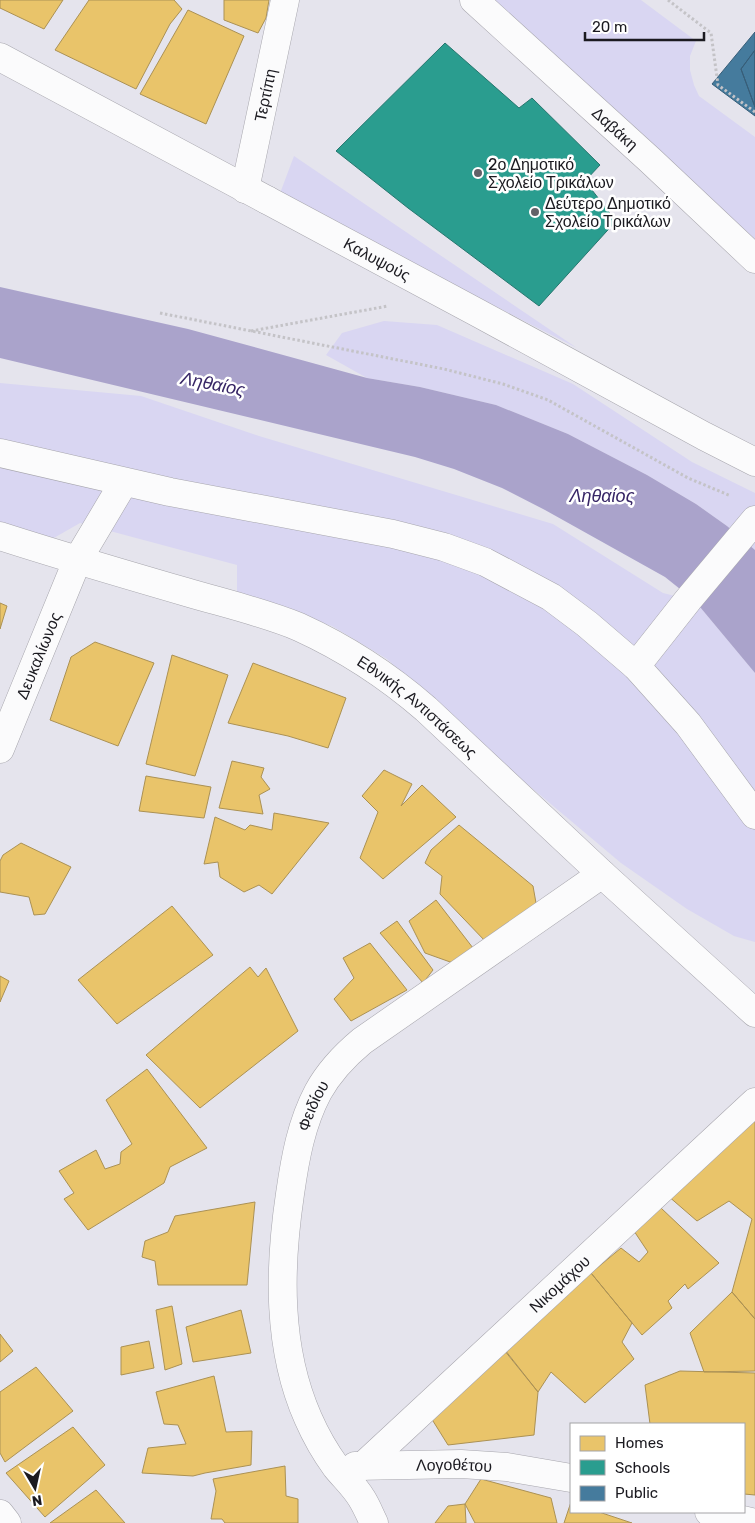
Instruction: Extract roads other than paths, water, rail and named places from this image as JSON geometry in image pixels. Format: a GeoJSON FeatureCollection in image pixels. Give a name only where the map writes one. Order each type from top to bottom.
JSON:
{"type":"FeatureCollection","features":[{"type":"Feature","properties":{"kind":"street","name":"Τερτίπη"},"geometry":{"type":"LineString","coordinates":[[256,194],[285,0]]}},
{"type":"Feature","properties":{"kind":"street","name":"Δαβάκη"},"geometry":{"type":"LineString","coordinates":[[474,0],[650,160],[755,259]]}},
{"type":"Feature","properties":{"kind":"street","name":"Καλυψούς"},"geometry":{"type":"LineString","coordinates":[[0,57],[755,462]]}},
{"type":"Feature","properties":{"kind":"street"},"geometry":{"type":"LineString","coordinates":[[0,453],[124,482],[392,534],[444,547],[485,562],[551,597],[588,624],[636,666],[688,724],[755,816]]}},
{"type":"Feature","properties":{"kind":"street","name":"Δευκαλίωνος"},"geometry":{"type":"LineString","coordinates":[[0,750],[77,561],[124,482]]}},
{"type":"Feature","properties":{"kind":"street"},"geometry":{"type":"LineString","coordinates":[[636,666],[753,522]]}},
{"type":"Feature","properties":{"kind":"street","name":"Εθνικής Αντιστάσεως"},"geometry":{"type":"LineString","coordinates":[[0,536],[77,561],[259,614],[298,627],[339,647],[397,684],[426,709],[602,874],[755,1013]]}},
{"type":"Feature","properties":{"kind":"street","name":"Φειδίου"},"geometry":{"type":"LineString","coordinates":[[374,1523],[362,1498],[336,1467],[308,1420],[301,1403],[290,1360],[283,1310],[284,1247],[298,1143],[307,1117],[318,1092],[345,1055],[362,1041],[602,874]]}},
{"type":"Feature","properties":{"kind":"street","name":"Νικομάχου"},"geometry":{"type":"LineString","coordinates":[[363,1466],[755,1102]]}},
{"type":"Feature","properties":{"kind":"street","name":"Λογοθέτου"},"geometry":{"type":"LineString","coordinates":[[336,1467],[461,1464],[507,1467],[570,1478]]}},
{"type":"Feature","properties":{"kind":"street"},"geometry":{"type":"LineString","coordinates":[[714,1513],[755,1523]]}},
{"type":"Feature","properties":{"kind":"street"},"geometry":{"type":"LineString","coordinates":[[0,1514],[7,1523]]}},
{"type":"Feature","properties":{"kind":"water","name":"Ληθαίος"},"geometry":{"type":"Polygon","coordinates":[[[0,287],[188,329],[367,378],[420,387],[496,405],[568,434],[647,475],[696,504],[727,526],[755,550],[755,673],[695,601],[665,577],[502,488],[454,469],[415,457],[0,358],[0,287]]]}},
{"type":"Feature","properties":{"kind":"place","name":"2ο Δημοτικό Σχολείο Τρικάλων"},"geometry":{"type":"Point","coordinates":[478,173]}},
{"type":"Feature","properties":{"kind":"place","name":"Δεύτερο Δημοτικό Σχολείο Τρικάλων"},"geometry":{"type":"Point","coordinates":[535,212]}}]}
